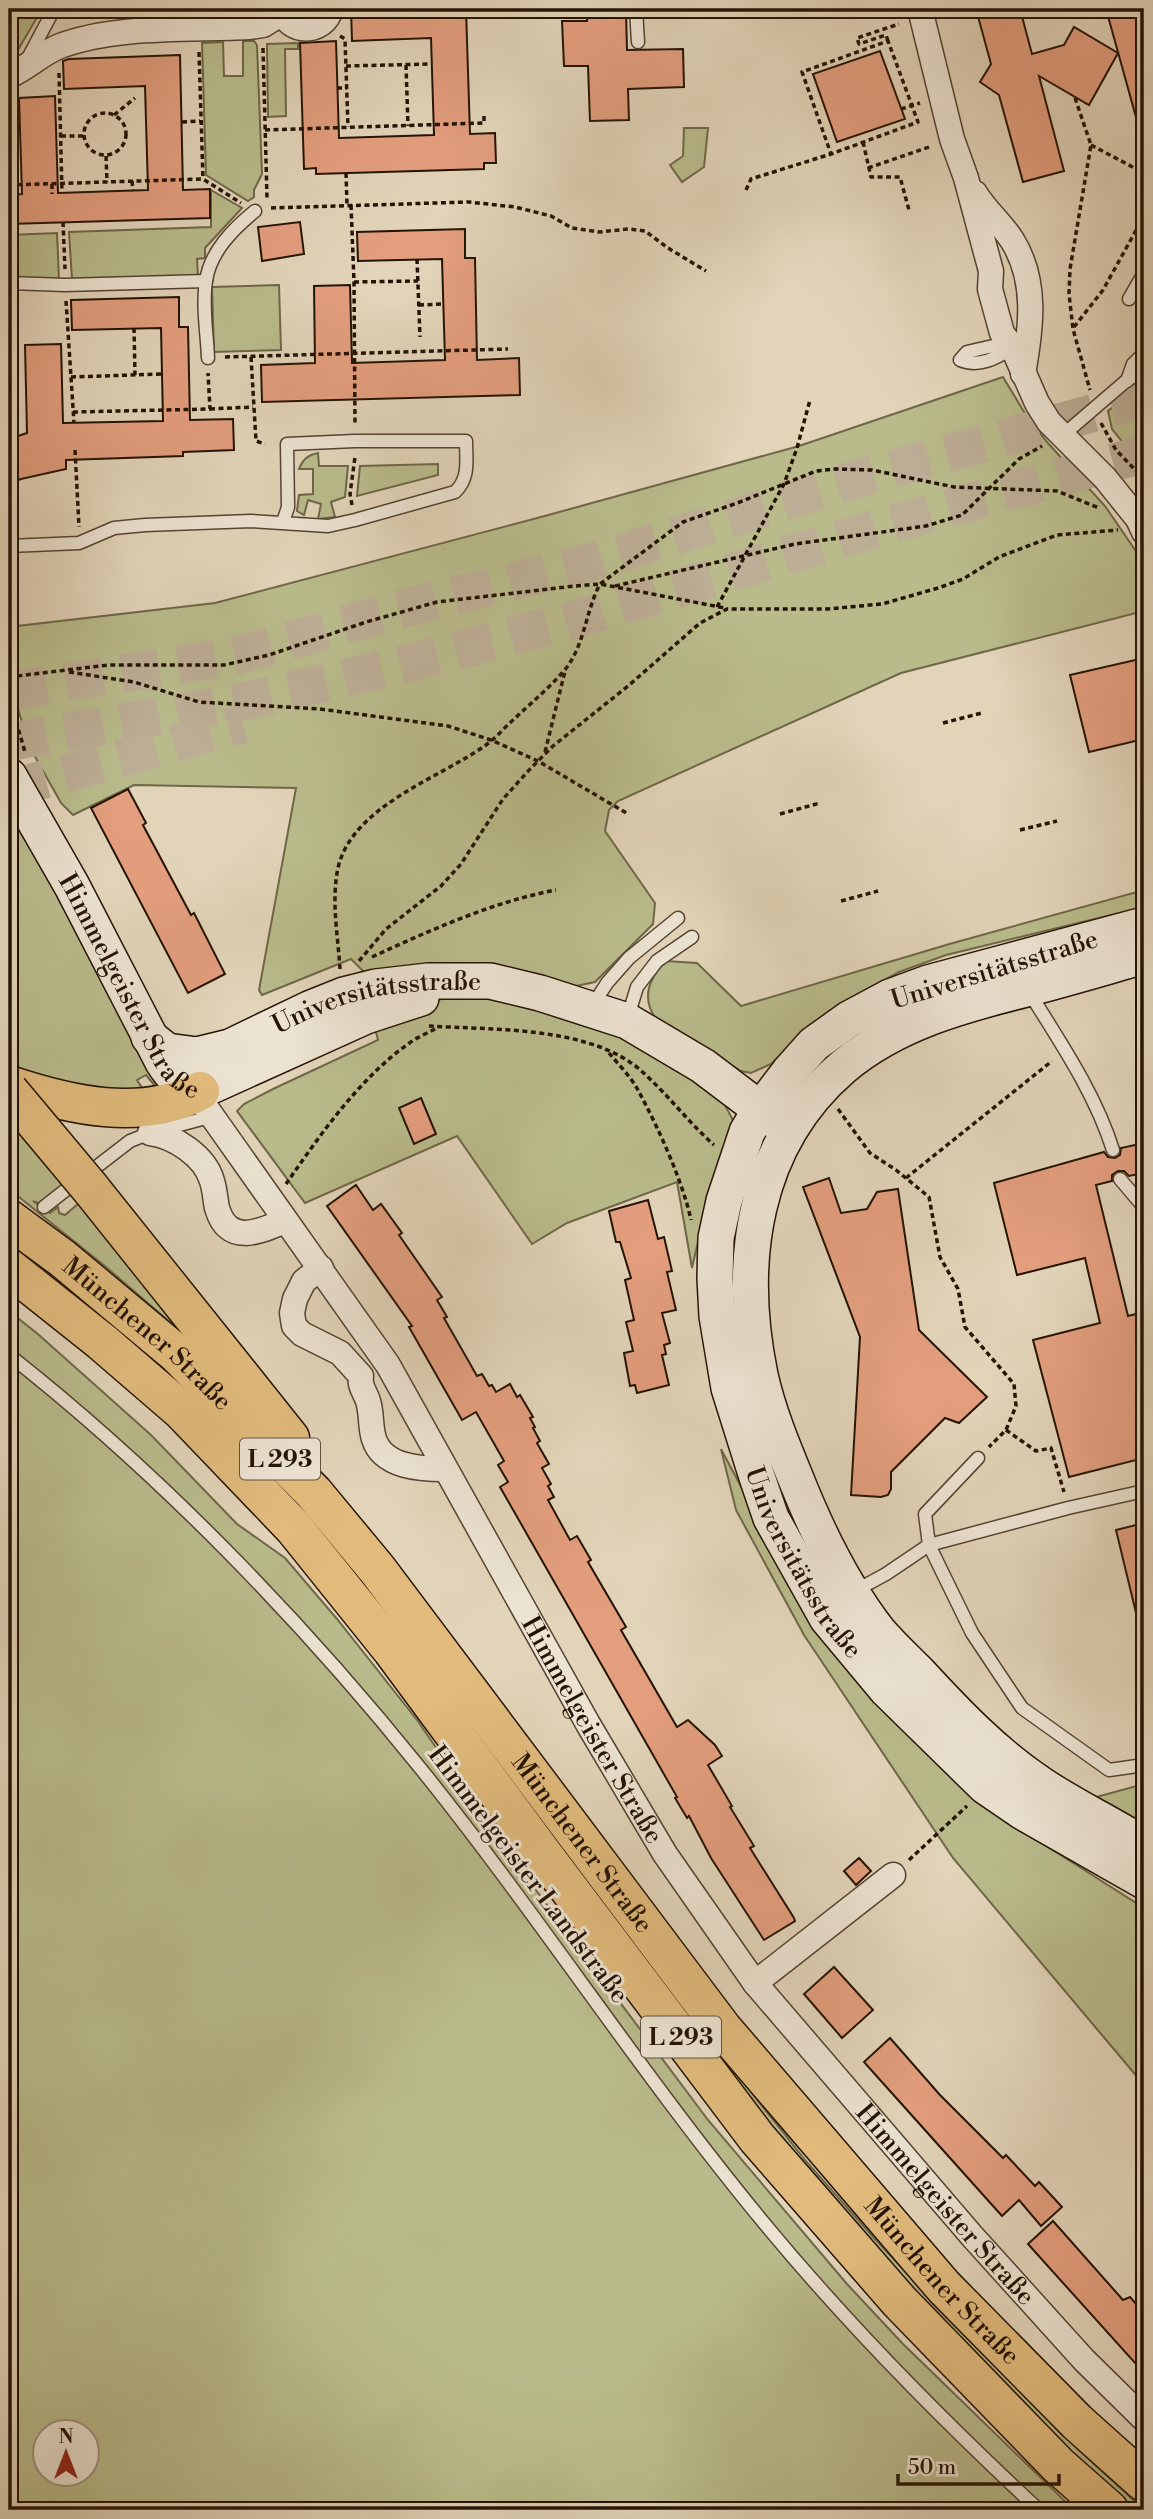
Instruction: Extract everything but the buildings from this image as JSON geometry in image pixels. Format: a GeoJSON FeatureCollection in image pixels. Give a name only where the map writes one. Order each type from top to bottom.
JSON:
{"type":"FeatureCollection","features":[{"type":"Feature","properties":{"kind":"highway"},"geometry":{"type":"LineString","coordinates":[[9,1085],[51,1099],[108,1107],[136,1108],[173,1102],[206,1104]]}},
{"type":"Feature","properties":{"kind":"highway"},"geometry":{"type":"LineString","coordinates":[[9,1091],[360,1522],[368,1535],[377,1569]]}},
{"type":"Feature","properties":{"kind":"highway","name":"Münchener Straße"},"geometry":{"type":"LineString","coordinates":[[9,1219],[62,1258],[177,1354],[314,1493],[377,1569],[722,2028],[944,2287],[1077,2422],[1144,2482]]}},
{"type":"Feature","properties":{"kind":"highway","name":"Münchener Straße"},"geometry":{"type":"LineString","coordinates":[[9,1268],[183,1411],[294,1528],[392,1650],[757,2137],[899,2301],[1058,2465],[1109,2510]]}},
{"type":"Feature","properties":{"kind":"street"},"geometry":{"type":"LineString","coordinates":[[15,73],[58,46],[104,36],[148,31],[198,30],[275,16],[294,27],[312,29],[326,20],[331,9]]}},
{"type":"Feature","properties":{"kind":"street"},"geometry":{"type":"LineString","coordinates":[[921,13],[952,138],[966,178],[991,271],[990,289],[1002,333],[1013,348],[1023,374],[1049,422],[1105,478],[1142,527]]}},
{"type":"Feature","properties":{"kind":"street"},"geometry":{"type":"LineString","coordinates":[[966,178],[984,208],[995,217],[1014,243],[1029,285],[1031,326],[1023,374]]}},
{"type":"Feature","properties":{"kind":"street","name":"Himmelgeister Straße"},"geometry":{"type":"LineString","coordinates":[[9,776],[72,886],[172,1077],[206,1104],[388,1365],[588,1724],[665,1854],[754,1983],[972,2236],[1084,2360],[1144,2419]]}},
{"type":"Feature","properties":{"kind":"street","name":"Universitätsstraße"},"geometry":{"type":"LineString","coordinates":[[1144,925],[982,984],[949,1010],[909,1026],[844,1066],[822,1087],[789,1130],[768,1174],[751,1241],[752,1313],[760,1377],[775,1426],[809,1512],[835,1601],[880,1632],[989,1744],[1039,1783],[1144,1846]]}},
{"type":"Feature","properties":{"kind":"street","name":"Universitätsstraße"},"geometry":{"type":"LineString","coordinates":[[1144,956],[1027,989],[982,984],[928,983],[890,997],[849,1019],[814,1044],[760,1110],[747,1132],[736,1160],[716,1238],[715,1278],[717,1316],[729,1388],[771,1518],[835,1601],[887,1690],[985,1786],[1023,1812],[1144,1881]]}},
{"type":"Feature","properties":{"kind":"street","name":"Universitätsstraße"},"geometry":{"type":"LineString","coordinates":[[149,1037],[167,1051],[197,1055],[218,1051],[344,995],[376,987],[428,981],[490,981],[591,1009],[627,1021],[654,1034],[703,1066],[789,1130]]}},
{"type":"Feature","properties":{"kind":"street","name":"Universitätsstraße"},"geometry":{"type":"LineString","coordinates":[[206,1104],[366,1016],[401,1003],[460,991],[540,993]]}},
{"type":"Feature","properties":{"kind":"street"},"geometry":{"type":"LineString","coordinates":[[206,1104],[206,1071],[218,1051]]}},
{"type":"Feature","properties":{"kind":"street","name":"Himmelgeister Straße"},"geometry":{"type":"LineString","coordinates":[[150,1133],[165,1134],[200,1160],[213,1183],[214,1196],[223,1223],[232,1231],[243,1233],[263,1230],[279,1212]]}},
{"type":"Feature","properties":{"kind":"street"},"geometry":{"type":"LineString","coordinates":[[321,1268],[304,1281],[295,1299],[292,1314],[294,1326],[302,1334],[340,1353],[361,1376]]}},
{"type":"Feature","properties":{"kind":"street"},"geometry":{"type":"LineString","coordinates":[[388,1365],[369,1369],[361,1376],[360,1384],[369,1402],[374,1439],[379,1450],[400,1463],[424,1469],[445,1469]]}},
{"type":"Feature","properties":{"kind":"street"},"geometry":{"type":"LineString","coordinates":[[369,1402],[382,1406],[407,1400]]}},
{"type":"Feature","properties":{"kind":"street"},"geometry":{"type":"LineString","coordinates":[[754,1983],[893,1875]]}},
{"type":"Feature","properties":{"kind":"lane"},"geometry":{"type":"LineString","coordinates":[[15,73],[54,9]]}},
{"type":"Feature","properties":{"kind":"lane"},"geometry":{"type":"LineString","coordinates":[[636,9],[638,42]]}},
{"type":"Feature","properties":{"kind":"lane"},"geometry":{"type":"LineString","coordinates":[[208,358],[206,281],[218,252],[230,233],[254,211]]}},
{"type":"Feature","properties":{"kind":"lane"},"geometry":{"type":"LineString","coordinates":[[1129,299],[1144,273]]}},
{"type":"Feature","properties":{"kind":"lane"},"geometry":{"type":"LineString","coordinates":[[9,283],[65,285],[206,281]]}},
{"type":"Feature","properties":{"kind":"lane"},"geometry":{"type":"LineString","coordinates":[[1126,381],[1133,364],[1144,354]]}},
{"type":"Feature","properties":{"kind":"lane"},"geometry":{"type":"LineString","coordinates":[[1062,436],[1126,381],[1144,370]]}},
{"type":"Feature","properties":{"kind":"lane"},"geometry":{"type":"LineString","coordinates":[[9,546],[79,543],[114,528],[145,525],[283,522],[328,526],[455,492],[462,485],[466,474],[466,441],[355,440],[287,444],[288,507],[283,522]]}},
{"type":"Feature","properties":{"kind":"lane"},"geometry":{"type":"LineString","coordinates":[[591,1009],[607,983],[629,958],[678,918]]}},
{"type":"Feature","properties":{"kind":"lane"},"geometry":{"type":"LineString","coordinates":[[627,1021],[638,987],[657,961],[692,937]]}},
{"type":"Feature","properties":{"kind":"lane"},"geometry":{"type":"LineString","coordinates":[[1027,989],[1065,1051],[1106,1128],[1113,1150]]}},
{"type":"Feature","properties":{"kind":"lane"},"geometry":{"type":"LineString","coordinates":[[44,1207],[85,1182],[130,1141],[206,1104]]}},
{"type":"Feature","properties":{"kind":"lane"},"geometry":{"type":"LineString","coordinates":[[1120,1179],[1142,1205],[1144,1212]]}},
{"type":"Feature","properties":{"kind":"lane","name":"Himmelgeister Landstraße"},"geometry":{"type":"LineString","coordinates":[[9,1356],[136,1462],[337,1668],[422,1771],[589,1990],[688,2127],[764,2223],[849,2322],[945,2423],[1039,2510]]}},
{"type":"Feature","properties":{"kind":"lane"},"geometry":{"type":"LineString","coordinates":[[978,1458],[925,1514],[929,1545],[972,1633],[1022,1707],[1110,1770],[1144,1765]]}},
{"type":"Feature","properties":{"kind":"lane"},"geometry":{"type":"LineString","coordinates":[[835,1601],[886,1574],[929,1545],[1144,1491]]}},
{"type":"Feature","properties":{"kind":"path"},"geometry":{"type":"LineString","coordinates":[[746,190],[751,179],[831,154],[918,122],[886,35],[859,44],[857,38],[921,13]]}},
{"type":"Feature","properties":{"kind":"path"},"geometry":{"type":"LineString","coordinates":[[275,16],[265,130],[268,208],[469,202],[494,204],[551,216],[572,228],[599,232],[645,230],[668,248],[706,271]]}},
{"type":"Feature","properties":{"kind":"path"},"geometry":{"type":"LineString","coordinates":[[198,30],[202,179]]}},
{"type":"Feature","properties":{"kind":"path"},"geometry":{"type":"LineString","coordinates":[[345,39],[348,127]]}},
{"type":"Feature","properties":{"kind":"path"},"geometry":{"type":"LineString","coordinates":[[831,154],[802,72],[888,41]]}},
{"type":"Feature","properties":{"kind":"path"},"geometry":{"type":"LineString","coordinates":[[58,46],[62,193]]}},
{"type":"Feature","properties":{"kind":"path"},"geometry":{"type":"LineString","coordinates":[[406,64],[408,125]]}},
{"type":"Feature","properties":{"kind":"path"},"geometry":{"type":"LineString","coordinates":[[346,66],[432,64]]}},
{"type":"Feature","properties":{"kind":"path"},"geometry":{"type":"LineString","coordinates":[[337,88],[347,88]]}},
{"type":"Feature","properties":{"kind":"path"},"geometry":{"type":"LineString","coordinates":[[1075,97],[1091,145],[1070,269],[1069,294],[1073,329],[1101,424],[1116,450],[1144,479]]}},
{"type":"Feature","properties":{"kind":"path"},"geometry":{"type":"LineString","coordinates":[[114,115],[135,98]]}},
{"type":"Feature","properties":{"kind":"path"},"geometry":{"type":"LineString","coordinates":[[901,109],[922,102]]}},
{"type":"Feature","properties":{"kind":"path"},"geometry":{"type":"LineString","coordinates":[[104,113],[114,115],[124,124],[127,134],[125,143],[118,152],[106,156],[96,154],[87,146],[84,136],[87,124],[92,117],[104,113]]}},
{"type":"Feature","properties":{"kind":"path"},"geometry":{"type":"LineString","coordinates":[[265,130],[484,123],[484,114]]}},
{"type":"Feature","properties":{"kind":"path"},"geometry":{"type":"LineString","coordinates":[[181,122],[201,121]]}},
{"type":"Feature","properties":{"kind":"path"},"geometry":{"type":"LineString","coordinates":[[61,136],[84,136]]}},
{"type":"Feature","properties":{"kind":"path"},"geometry":{"type":"LineString","coordinates":[[868,168],[952,138]]}},
{"type":"Feature","properties":{"kind":"path"},"geometry":{"type":"LineString","coordinates":[[863,142],[871,177],[900,177],[909,210]]}},
{"type":"Feature","properties":{"kind":"path"},"geometry":{"type":"LineString","coordinates":[[1091,145],[1144,173]]}},
{"type":"Feature","properties":{"kind":"path"},"geometry":{"type":"LineString","coordinates":[[106,156],[107,182]]}},
{"type":"Feature","properties":{"kind":"path"},"geometry":{"type":"LineString","coordinates":[[346,173],[354,282],[354,353]]}},
{"type":"Feature","properties":{"kind":"path"},"geometry":{"type":"LineString","coordinates":[[9,186],[202,179],[254,211]]}},
{"type":"Feature","properties":{"kind":"path"},"geometry":{"type":"LineString","coordinates":[[132,181],[132,191]]}},
{"type":"Feature","properties":{"kind":"path"},"geometry":{"type":"LineString","coordinates":[[52,184],[52,194]]}},
{"type":"Feature","properties":{"kind":"path"},"geometry":{"type":"LineString","coordinates":[[1073,329],[1103,290],[1144,216]]}},
{"type":"Feature","properties":{"kind":"path"},"geometry":{"type":"LineString","coordinates":[[63,222],[74,423]]}},
{"type":"Feature","properties":{"kind":"path"},"geometry":{"type":"LineString","coordinates":[[417,259],[420,337]]}},
{"type":"Feature","properties":{"kind":"path"},"geometry":{"type":"LineString","coordinates":[[354,282],[418,281]]}},
{"type":"Feature","properties":{"kind":"path"},"geometry":{"type":"LineString","coordinates":[[419,305],[444,303]]}},
{"type":"Feature","properties":{"kind":"path"},"geometry":{"type":"LineString","coordinates":[[134,328],[135,375]]}},
{"type":"Feature","properties":{"kind":"path"},"geometry":{"type":"LineString","coordinates":[[210,409],[208,358],[508,349]]}},
{"type":"Feature","properties":{"kind":"path"},"geometry":{"type":"LineString","coordinates":[[251,357],[256,441],[265,444]]}},
{"type":"Feature","properties":{"kind":"path"},"geometry":{"type":"LineString","coordinates":[[71,377],[162,374]]}},
{"type":"Feature","properties":{"kind":"path"},"geometry":{"type":"LineString","coordinates":[[717,607],[784,484],[810,400]]}},
{"type":"Feature","properties":{"kind":"path"},"geometry":{"type":"LineString","coordinates":[[73,412],[253,407]]}},
{"type":"Feature","properties":{"kind":"path"},"geometry":{"type":"LineString","coordinates":[[613,586],[795,544],[926,526],[962,515],[1019,459],[1062,436]]}},
{"type":"Feature","properties":{"kind":"path"},"geometry":{"type":"LineString","coordinates":[[75,450],[79,543]]}},
{"type":"Feature","properties":{"kind":"path"},"geometry":{"type":"LineString","coordinates":[[348,968],[341,971],[336,891],[339,867],[348,846],[361,827],[415,786],[491,740],[566,669],[579,647],[600,584],[683,522],[816,471],[851,468],[888,471],[954,487],[1057,491],[1142,527]]}},
{"type":"Feature","properties":{"kind":"path"},"geometry":{"type":"LineString","coordinates":[[9,677],[108,665],[224,665],[269,655],[366,622],[437,602],[600,584],[727,609],[827,610],[882,604],[962,579],[1017,549],[1058,536],[1142,527]]}},
{"type":"Feature","properties":{"kind":"path"},"geometry":{"type":"LineString","coordinates":[[556,890],[527,896],[434,928],[356,965],[386,929],[441,886],[461,864],[503,799],[544,755],[700,623],[727,609]]}},
{"type":"Feature","properties":{"kind":"path"},"geometry":{"type":"LineString","coordinates":[[544,755],[566,669]]}},
{"type":"Feature","properties":{"kind":"path"},"geometry":{"type":"LineString","coordinates":[[61,672],[102,675],[199,702],[320,709],[448,726],[491,740],[538,761],[628,814]]}},
{"type":"Feature","properties":{"kind":"path"},"geometry":{"type":"LineString","coordinates":[[943,723],[982,713]]}},
{"type":"Feature","properties":{"kind":"path"},"geometry":{"type":"LineString","coordinates":[[780,814],[820,803]]}},
{"type":"Feature","properties":{"kind":"path"},"geometry":{"type":"LineString","coordinates":[[1020,830],[1057,821]]}},
{"type":"Feature","properties":{"kind":"path"},"geometry":{"type":"LineString","coordinates":[[842,901],[878,891]]}},
{"type":"Feature","properties":{"kind":"path"},"geometry":{"type":"LineString","coordinates":[[425,1026],[549,1034],[581,1041],[608,1051],[635,1066],[705,1137],[736,1160]]}},
{"type":"Feature","properties":{"kind":"path"},"geometry":{"type":"LineString","coordinates":[[279,1212],[339,1114],[377,1070],[409,1043],[439,1027]]}},
{"type":"Feature","properties":{"kind":"path"},"geometry":{"type":"LineString","coordinates":[[608,1051],[638,1090],[687,1202],[694,1237],[716,1238]]}},
{"type":"Feature","properties":{"kind":"path"},"geometry":{"type":"LineString","coordinates":[[906,1178],[1065,1051]]}},
{"type":"Feature","properties":{"kind":"path"},"geometry":{"type":"LineString","coordinates":[[822,1087],[870,1153],[929,1197],[940,1257],[958,1289],[965,1327],[1014,1384],[1016,1406],[1006,1430],[978,1458]]}},
{"type":"Feature","properties":{"kind":"path"},"geometry":{"type":"LineString","coordinates":[[1006,1430],[1037,1451],[1051,1448],[1068,1508]]}},
{"type":"Feature","properties":{"kind":"path"},"geometry":{"type":"LineString","coordinates":[[893,1875],[978,1796],[985,1786]]}},
{"type":"Feature","properties":{"kind":"green space"},"geometry":{"type":"Polygon","coordinates":[[[9,9],[42,9],[15,55],[9,57],[9,9]]]}},
{"type":"Feature","properties":{"kind":"green space"},"geometry":{"type":"Polygon","coordinates":[[[243,41],[254,41],[257,45],[262,174],[254,190],[254,197],[248,201],[206,175],[202,43],[223,42],[224,76],[243,76],[243,41]]]}},
{"type":"Feature","properties":{"kind":"green space"},"geometry":{"type":"Polygon","coordinates":[[[298,43],[298,49],[285,49],[286,116],[268,117],[267,44],[298,43]]]}},
{"type":"Feature","properties":{"kind":"green space"},"geometry":{"type":"Polygon","coordinates":[[[684,128],[708,128],[704,167],[682,182],[670,165],[683,156],[684,128]]]}},
{"type":"Feature","properties":{"kind":"green space"},"geometry":{"type":"Polygon","coordinates":[[[211,190],[242,208],[205,248],[205,258],[197,259],[198,276],[72,279],[69,232],[211,227],[211,190]]]}},
{"type":"Feature","properties":{"kind":"green space"},"geometry":{"type":"Polygon","coordinates":[[[57,233],[59,280],[9,278],[9,235],[57,233]]]}},
{"type":"Feature","properties":{"kind":"green space"},"geometry":{"type":"Polygon","coordinates":[[[279,285],[281,350],[214,352],[212,287],[279,285]]]}},
{"type":"Feature","properties":{"kind":"green space"},"geometry":{"type":"Polygon","coordinates":[[[1003,377],[1026,415],[1105,506],[1144,563],[1144,611],[901,673],[618,801],[609,810],[605,831],[655,903],[653,924],[595,982],[576,986],[554,979],[367,975],[351,959],[262,995],[259,990],[296,788],[134,785],[73,815],[61,803],[29,746],[9,678],[9,627],[215,603],[799,446],[1003,377]]]}},
{"type":"Feature","properties":{"kind":"green space"},"geometry":{"type":"Polygon","coordinates":[[[1144,382],[1144,469],[1112,429],[1108,411],[1144,382]]]}},
{"type":"Feature","properties":{"kind":"green space"},"geometry":{"type":"Polygon","coordinates":[[[318,453],[319,466],[348,466],[345,497],[331,502],[335,517],[318,519],[321,504],[308,500],[304,515],[297,511],[299,495],[313,494],[313,469],[299,469],[306,458],[318,453]]]}},
{"type":"Feature","properties":{"kind":"green space"},"geometry":{"type":"Polygon","coordinates":[[[438,464],[438,475],[357,496],[360,466],[438,464]]]}},
{"type":"Feature","properties":{"kind":"green space"},"geometry":{"type":"Polygon","coordinates":[[[9,799],[156,1074],[161,1093],[146,1075],[137,1080],[147,1095],[28,1083],[9,1062],[9,799]]]}},
{"type":"Feature","properties":{"kind":"green space"},"geometry":{"type":"Polygon","coordinates":[[[1144,890],[1144,907],[946,955],[899,972],[849,999],[807,1030],[771,1064],[751,1073],[741,1071],[661,1024],[651,1011],[649,1003],[651,981],[666,961],[697,963],[741,1006],[1144,890]]]}},
{"type":"Feature","properties":{"kind":"green space"},"geometry":{"type":"Polygon","coordinates":[[[452,997],[484,997],[541,1006],[623,1034],[718,1092],[735,1124],[711,1185],[692,1268],[677,1182],[567,1223],[532,1244],[457,1136],[305,1203],[237,1111],[244,1104],[273,1089],[378,1040],[374,1024],[422,1003],[452,997]]]}},
{"type":"Feature","properties":{"kind":"green space"},"geometry":{"type":"Polygon","coordinates":[[[9,1117],[64,1184],[43,1205],[33,1201],[50,1213],[58,1207],[59,1213],[65,1215],[79,1203],[193,1342],[9,1189],[9,1117]]]}},
{"type":"Feature","properties":{"kind":"green space"},"geometry":{"type":"Polygon","coordinates":[[[9,1239],[166,1368],[317,1524],[372,1592],[806,2161],[957,2327],[1080,2451],[1144,2510],[1130,2510],[926,2305],[783,2141],[538,1823],[23,1256],[9,1245],[9,1239]]]}},
{"type":"Feature","properties":{"kind":"green space"},"geometry":{"type":"Polygon","coordinates":[[[9,1311],[151,1435],[237,1524],[285,1558],[417,1720],[515,1862],[708,2120],[847,2284],[903,2344],[1074,2510],[9,2510],[9,1311]]]}},
{"type":"Feature","properties":{"kind":"green space"},"geometry":{"type":"Polygon","coordinates":[[[721,1449],[775,1550],[974,1800],[1144,1908],[1144,2085],[953,1858],[804,1635],[736,1510],[721,1449]]]}},
{"type":"Feature","properties":{"kind":"green space"},"geometry":{"type":"Polygon","coordinates":[[[1144,1784],[1144,1824],[1096,1797],[1144,1784]]]}},
{"type":"Feature","properties":{"kind":"tunnel"},"geometry":{"type":"LineString","coordinates":[[9,691],[235,656],[397,610],[588,563],[866,476],[1144,399]]}},
{"type":"Feature","properties":{"kind":"tunnel"},"geometry":{"type":"LineString","coordinates":[[9,742],[235,703],[406,664],[598,613],[880,527],[1144,454]]}},
{"type":"Feature","properties":{"kind":"tunnel"},"geometry":{"type":"LineString","coordinates":[[9,789],[243,724]]}}]}
